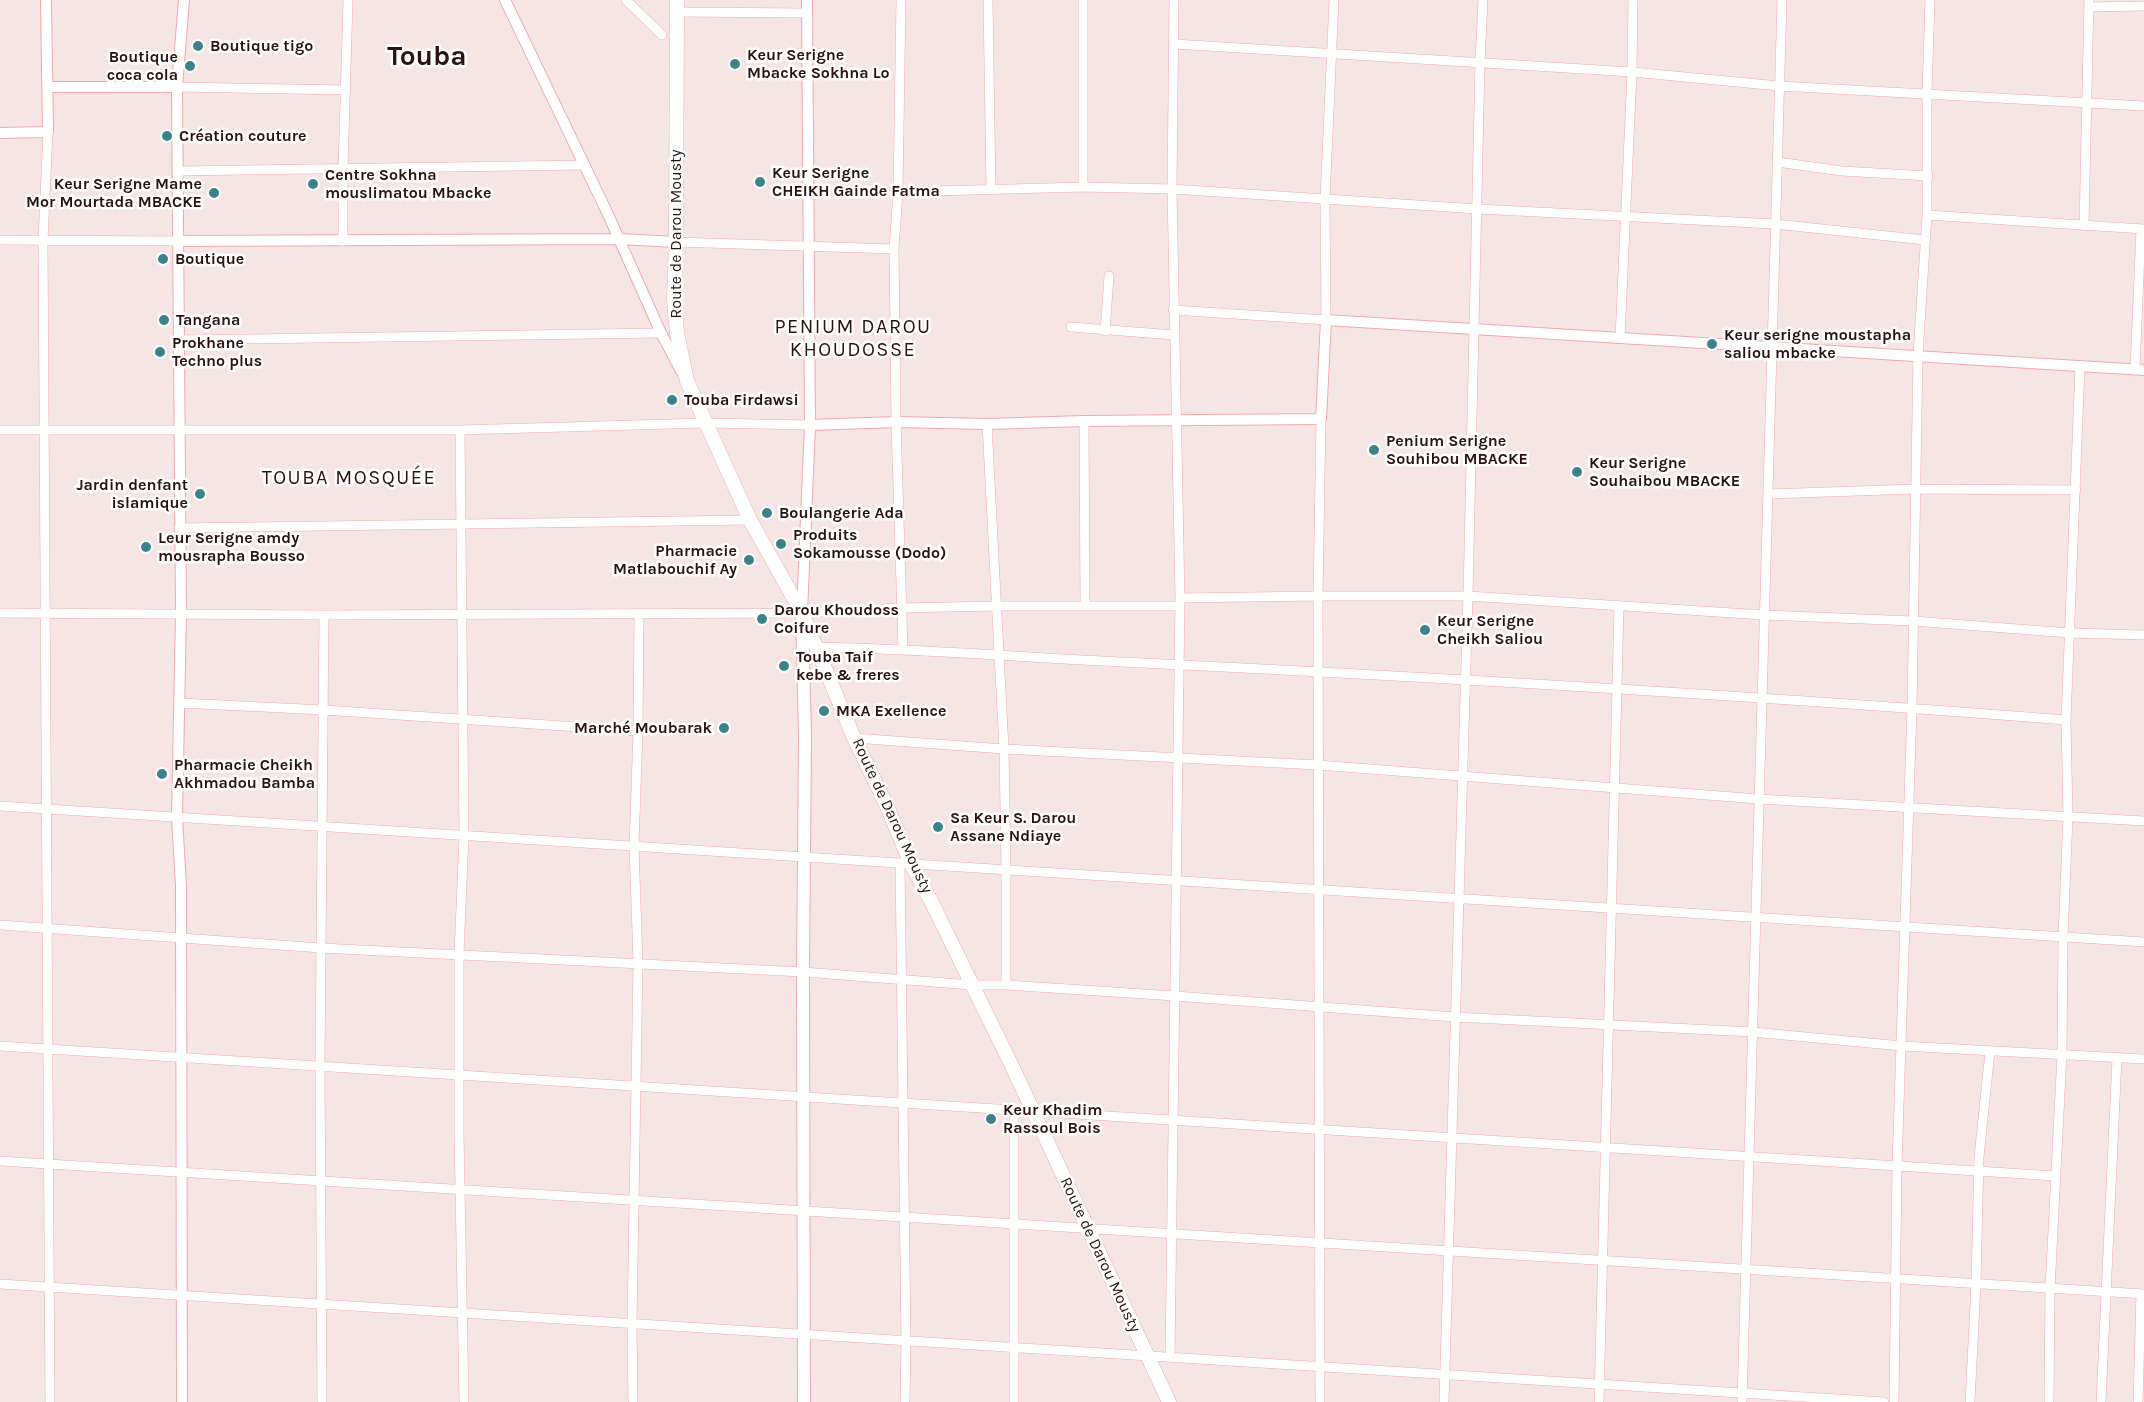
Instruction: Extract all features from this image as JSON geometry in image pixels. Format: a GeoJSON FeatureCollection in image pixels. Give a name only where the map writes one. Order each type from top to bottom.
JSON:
{"type":"FeatureCollection","features":[{"type":"Feature","properties":{"kind":"main road","name":"Route de Darou Mousty"},"geometry":{"type":"LineString","coordinates":[[677,6],[674,299],[677,333],[687,381],[750,520],[802,613],[854,738],[886,804],[906,863],[932,901],[1169,1402]]}},
{"type":"Feature","properties":{"kind":"main road"},"geometry":{"type":"LineString","coordinates":[[802,613],[805,736],[802,972],[804,1402]]}},
{"type":"Feature","properties":{"kind":"street"},"geometry":{"type":"LineString","coordinates":[[46,0],[48,132],[43,240],[50,1402]]}},
{"type":"Feature","properties":{"kind":"street"},"geometry":{"type":"LineString","coordinates":[[182,1402],[181,886],[177,818],[181,613],[177,87],[184,0]]}},
{"type":"Feature","properties":{"kind":"street"},"geometry":{"type":"LineString","coordinates":[[343,241],[348,0]]}},
{"type":"Feature","properties":{"kind":"street"},"geometry":{"type":"LineString","coordinates":[[505,0],[585,165],[661,333],[687,381]]}},
{"type":"Feature","properties":{"kind":"street"},"geometry":{"type":"LineString","coordinates":[[626,0],[663,35]]}},
{"type":"Feature","properties":{"kind":"street"},"geometry":{"type":"LineString","coordinates":[[802,613],[810,425],[807,0]]}},
{"type":"Feature","properties":{"kind":"street"},"geometry":{"type":"LineString","coordinates":[[901,0],[898,192],[894,249],[896,422],[903,649]]}},
{"type":"Feature","properties":{"kind":"street"},"geometry":{"type":"LineString","coordinates":[[987,0],[991,189]]}},
{"type":"Feature","properties":{"kind":"street"},"geometry":{"type":"LineString","coordinates":[[1083,0],[1083,187]]}},
{"type":"Feature","properties":{"kind":"street"},"geometry":{"type":"LineString","coordinates":[[1170,1357],[1180,602],[1173,310],[1174,0]]}},
{"type":"Feature","properties":{"kind":"street"},"geometry":{"type":"LineString","coordinates":[[1320,1402],[1318,596],[1321,419],[1326,320],[1326,199],[1335,0]]}},
{"type":"Feature","properties":{"kind":"street"},"geometry":{"type":"LineString","coordinates":[[1444,1402],[1466,681],[1483,0]]}},
{"type":"Feature","properties":{"kind":"street"},"geometry":{"type":"LineString","coordinates":[[1620,338],[1633,0]]}},
{"type":"Feature","properties":{"kind":"street"},"geometry":{"type":"LineString","coordinates":[[1742,1398],[1782,0]]}},
{"type":"Feature","properties":{"kind":"street"},"geometry":{"type":"LineString","coordinates":[[1894,1402],[1897,1166],[1912,708],[1918,355],[1927,214],[1930,0]]}},
{"type":"Feature","properties":{"kind":"street"},"geometry":{"type":"LineString","coordinates":[[2084,226],[2089,3],[2144,6]]}},
{"type":"Feature","properties":{"kind":"street"},"geometry":{"type":"LineString","coordinates":[[677,6],[807,13]]}},
{"type":"Feature","properties":{"kind":"street"},"geometry":{"type":"LineString","coordinates":[[1174,44],[1632,72],[1779,86],[2144,106]]}},
{"type":"Feature","properties":{"kind":"street"},"geometry":{"type":"LineString","coordinates":[[48,87],[346,90]]}},
{"type":"Feature","properties":{"kind":"street"},"geometry":{"type":"LineString","coordinates":[[0,133],[48,132]]}},
{"type":"Feature","properties":{"kind":"street"},"geometry":{"type":"LineString","coordinates":[[1777,162],[1842,171],[1928,176]]}},
{"type":"Feature","properties":{"kind":"street"},"geometry":{"type":"LineString","coordinates":[[178,171],[585,165]]}},
{"type":"Feature","properties":{"kind":"street"},"geometry":{"type":"LineString","coordinates":[[898,192],[1083,187],[1172,189],[1478,209],[1775,224],[1925,240]]}},
{"type":"Feature","properties":{"kind":"street"},"geometry":{"type":"LineString","coordinates":[[1173,310],[2140,370],[2143,229],[1927,214]]}},
{"type":"Feature","properties":{"kind":"street"},"geometry":{"type":"LineString","coordinates":[[0,240],[619,239],[894,249]]}},
{"type":"Feature","properties":{"kind":"street"},"geometry":{"type":"LineString","coordinates":[[1105,331],[1109,276]]}},
{"type":"Feature","properties":{"kind":"street"},"geometry":{"type":"LineString","coordinates":[[1071,327],[1174,335]]}},
{"type":"Feature","properties":{"kind":"street"},"geometry":{"type":"LineString","coordinates":[[178,340],[661,333]]}},
{"type":"Feature","properties":{"kind":"street"},"geometry":{"type":"LineString","coordinates":[[2049,1402],[2050,1289],[2062,1054],[2063,937],[2068,816],[2066,720],[2080,366]]}},
{"type":"Feature","properties":{"kind":"street"},"geometry":{"type":"LineString","coordinates":[[0,430],[460,429],[705,423],[987,424],[1321,419]]}},
{"type":"Feature","properties":{"kind":"street"},"geometry":{"type":"LineString","coordinates":[[1084,421],[1085,605]]}},
{"type":"Feature","properties":{"kind":"street"},"geometry":{"type":"LineString","coordinates":[[987,424],[1004,749],[1006,985]]}},
{"type":"Feature","properties":{"kind":"street"},"geometry":{"type":"LineString","coordinates":[[460,429],[464,836],[459,954],[459,1190],[464,1402]]}},
{"type":"Feature","properties":{"kind":"street"},"geometry":{"type":"LineString","coordinates":[[1768,494],[1916,489],[2076,490]]}},
{"type":"Feature","properties":{"kind":"street"},"geometry":{"type":"LineString","coordinates":[[179,528],[750,520]]}},
{"type":"Feature","properties":{"kind":"street"},"geometry":{"type":"LineString","coordinates":[[0,613],[324,615],[802,613],[1318,596],[1468,596],[1764,615],[1912,621],[2070,633],[2144,635]]}},
{"type":"Feature","properties":{"kind":"street"},"geometry":{"type":"LineString","coordinates":[[1599,1402],[1619,606]]}},
{"type":"Feature","properties":{"kind":"street"},"geometry":{"type":"LineString","coordinates":[[633,1402],[632,1324],[638,963],[634,846],[639,613]]}},
{"type":"Feature","properties":{"kind":"street"},"geometry":{"type":"LineString","coordinates":[[322,1402],[320,1066],[324,615]]}},
{"type":"Feature","properties":{"kind":"street"},"geometry":{"type":"LineString","coordinates":[[816,647],[903,649],[1000,657],[1318,672],[1912,708],[2066,720]]}},
{"type":"Feature","properties":{"kind":"street"},"geometry":{"type":"LineString","coordinates":[[180,703],[638,730]]}},
{"type":"Feature","properties":{"kind":"street"},"geometry":{"type":"LineString","coordinates":[[854,738],[1004,749],[1318,765],[1759,799],[1909,806],[2144,822]]}},
{"type":"Feature","properties":{"kind":"street"},"geometry":{"type":"LineString","coordinates":[[0,806],[2144,942]]}},
{"type":"Feature","properties":{"kind":"street"},"geometry":{"type":"LineString","coordinates":[[904,1402],[906,1341],[900,980],[906,863]]}},
{"type":"Feature","properties":{"kind":"street"},"geometry":{"type":"LineString","coordinates":[[0,925],[321,948],[802,972],[1455,1017],[1752,1032],[1902,1046],[2144,1059]]}},
{"type":"Feature","properties":{"kind":"street"},"geometry":{"type":"LineString","coordinates":[[0,1046],[2056,1176]]}},
{"type":"Feature","properties":{"kind":"street"},"geometry":{"type":"LineString","coordinates":[[1970,1402],[1979,1171],[1990,1051]]}},
{"type":"Feature","properties":{"kind":"street"},"geometry":{"type":"LineString","coordinates":[[2101,1402],[2117,1058]]}},
{"type":"Feature","properties":{"kind":"street"},"geometry":{"type":"LineString","coordinates":[[1014,1110],[1014,1402]]}},
{"type":"Feature","properties":{"kind":"street"},"geometry":{"type":"LineString","coordinates":[[0,1161],[2143,1294],[2139,1402]]}},
{"type":"Feature","properties":{"kind":"street"},"geometry":{"type":"LineString","coordinates":[[0,1284],[1599,1384],[1742,1398],[1884,1402]]}},
{"type":"Feature","properties":{"kind":"place","name":"Boutique tigo"},"geometry":{"type":"Point","coordinates":[198,46]}},
{"type":"Feature","properties":{"kind":"place","name":"Keur Serigne Mbacke Sokhna Lo"},"geometry":{"type":"Point","coordinates":[735,64]}},
{"type":"Feature","properties":{"kind":"place","name":"Boutique coca cola"},"geometry":{"type":"Point","coordinates":[190,66]}},
{"type":"Feature","properties":{"kind":"place","name":"Création couture"},"geometry":{"type":"Point","coordinates":[167,136]}},
{"type":"Feature","properties":{"kind":"place","name":"Keur Serigne CHEIKH Gainde Fatma"},"geometry":{"type":"Point","coordinates":[760,182]}},
{"type":"Feature","properties":{"kind":"place","name":"Centre Sokhna mouslimatou Mbacke"},"geometry":{"type":"Point","coordinates":[313,184]}},
{"type":"Feature","properties":{"kind":"place","name":"Keur Serigne Mame Mor Mourtada MBACKE"},"geometry":{"type":"Point","coordinates":[214,193]}},
{"type":"Feature","properties":{"kind":"place","name":"Boutique"},"geometry":{"type":"Point","coordinates":[163,259]}},
{"type":"Feature","properties":{"kind":"place","name":"Tangana"},"geometry":{"type":"Point","coordinates":[164,320]}},
{"type":"Feature","properties":{"kind":"place","name":"Keur serigne moustapha saliou mbacke"},"geometry":{"type":"Point","coordinates":[1712,344]}},
{"type":"Feature","properties":{"kind":"place","name":"Prokhane Techno plus"},"geometry":{"type":"Point","coordinates":[160,352]}},
{"type":"Feature","properties":{"kind":"place","name":"Touba Firdawsi"},"geometry":{"type":"Point","coordinates":[672,400]}},
{"type":"Feature","properties":{"kind":"place","name":"Penium Serigne Souhibou MBACKE"},"geometry":{"type":"Point","coordinates":[1374,450]}},
{"type":"Feature","properties":{"kind":"place","name":"Keur Serigne Souhaibou MBACKE"},"geometry":{"type":"Point","coordinates":[1577,472]}},
{"type":"Feature","properties":{"kind":"place","name":"Jardin denfant islamique"},"geometry":{"type":"Point","coordinates":[200,494]}},
{"type":"Feature","properties":{"kind":"place","name":"Boulangerie Ada"},"geometry":{"type":"Point","coordinates":[767,513]}},
{"type":"Feature","properties":{"kind":"place","name":"Produits Sokamousse (Dodo)"},"geometry":{"type":"Point","coordinates":[781,544]}},
{"type":"Feature","properties":{"kind":"place","name":"Leur Serigne amdy mousrapha Bousso"},"geometry":{"type":"Point","coordinates":[146,547]}},
{"type":"Feature","properties":{"kind":"place","name":"Pharmacie Matlabouchif Ay"},"geometry":{"type":"Point","coordinates":[749,560]}},
{"type":"Feature","properties":{"kind":"place","name":"Darou Khoudoss Coifure"},"geometry":{"type":"Point","coordinates":[762,619]}},
{"type":"Feature","properties":{"kind":"place","name":"Keur Serigne Cheikh Saliou"},"geometry":{"type":"Point","coordinates":[1425,630]}},
{"type":"Feature","properties":{"kind":"place","name":"Touba Taif kebe & freres"},"geometry":{"type":"Point","coordinates":[784,666]}},
{"type":"Feature","properties":{"kind":"place","name":"MKA Exellence"},"geometry":{"type":"Point","coordinates":[824,711]}},
{"type":"Feature","properties":{"kind":"place","name":"Marché Moubarak"},"geometry":{"type":"Point","coordinates":[724,728]}},
{"type":"Feature","properties":{"kind":"place","name":"Pharmacie Cheikh Akhmadou Bamba"},"geometry":{"type":"Point","coordinates":[162,774]}},
{"type":"Feature","properties":{"kind":"place","name":"Sa Keur S. Darou Assane Ndiaye"},"geometry":{"type":"Point","coordinates":[938,827]}},
{"type":"Feature","properties":{"kind":"place","name":"Keur Khadim Rassoul Bois"},"geometry":{"type":"Point","coordinates":[991,1119]}},
{"type":"Feature","properties":{"kind":"district","name":"Touba"},"geometry":{"type":"Point","coordinates":[427,57]}},
{"type":"Feature","properties":{"kind":"district","name":"PENIUM DAROU KHOUDOSSE"},"geometry":{"type":"Point","coordinates":[853,338]}},
{"type":"Feature","properties":{"kind":"district","name":"TOUBA MOSQUÉE"},"geometry":{"type":"Point","coordinates":[349,478]}}]}
